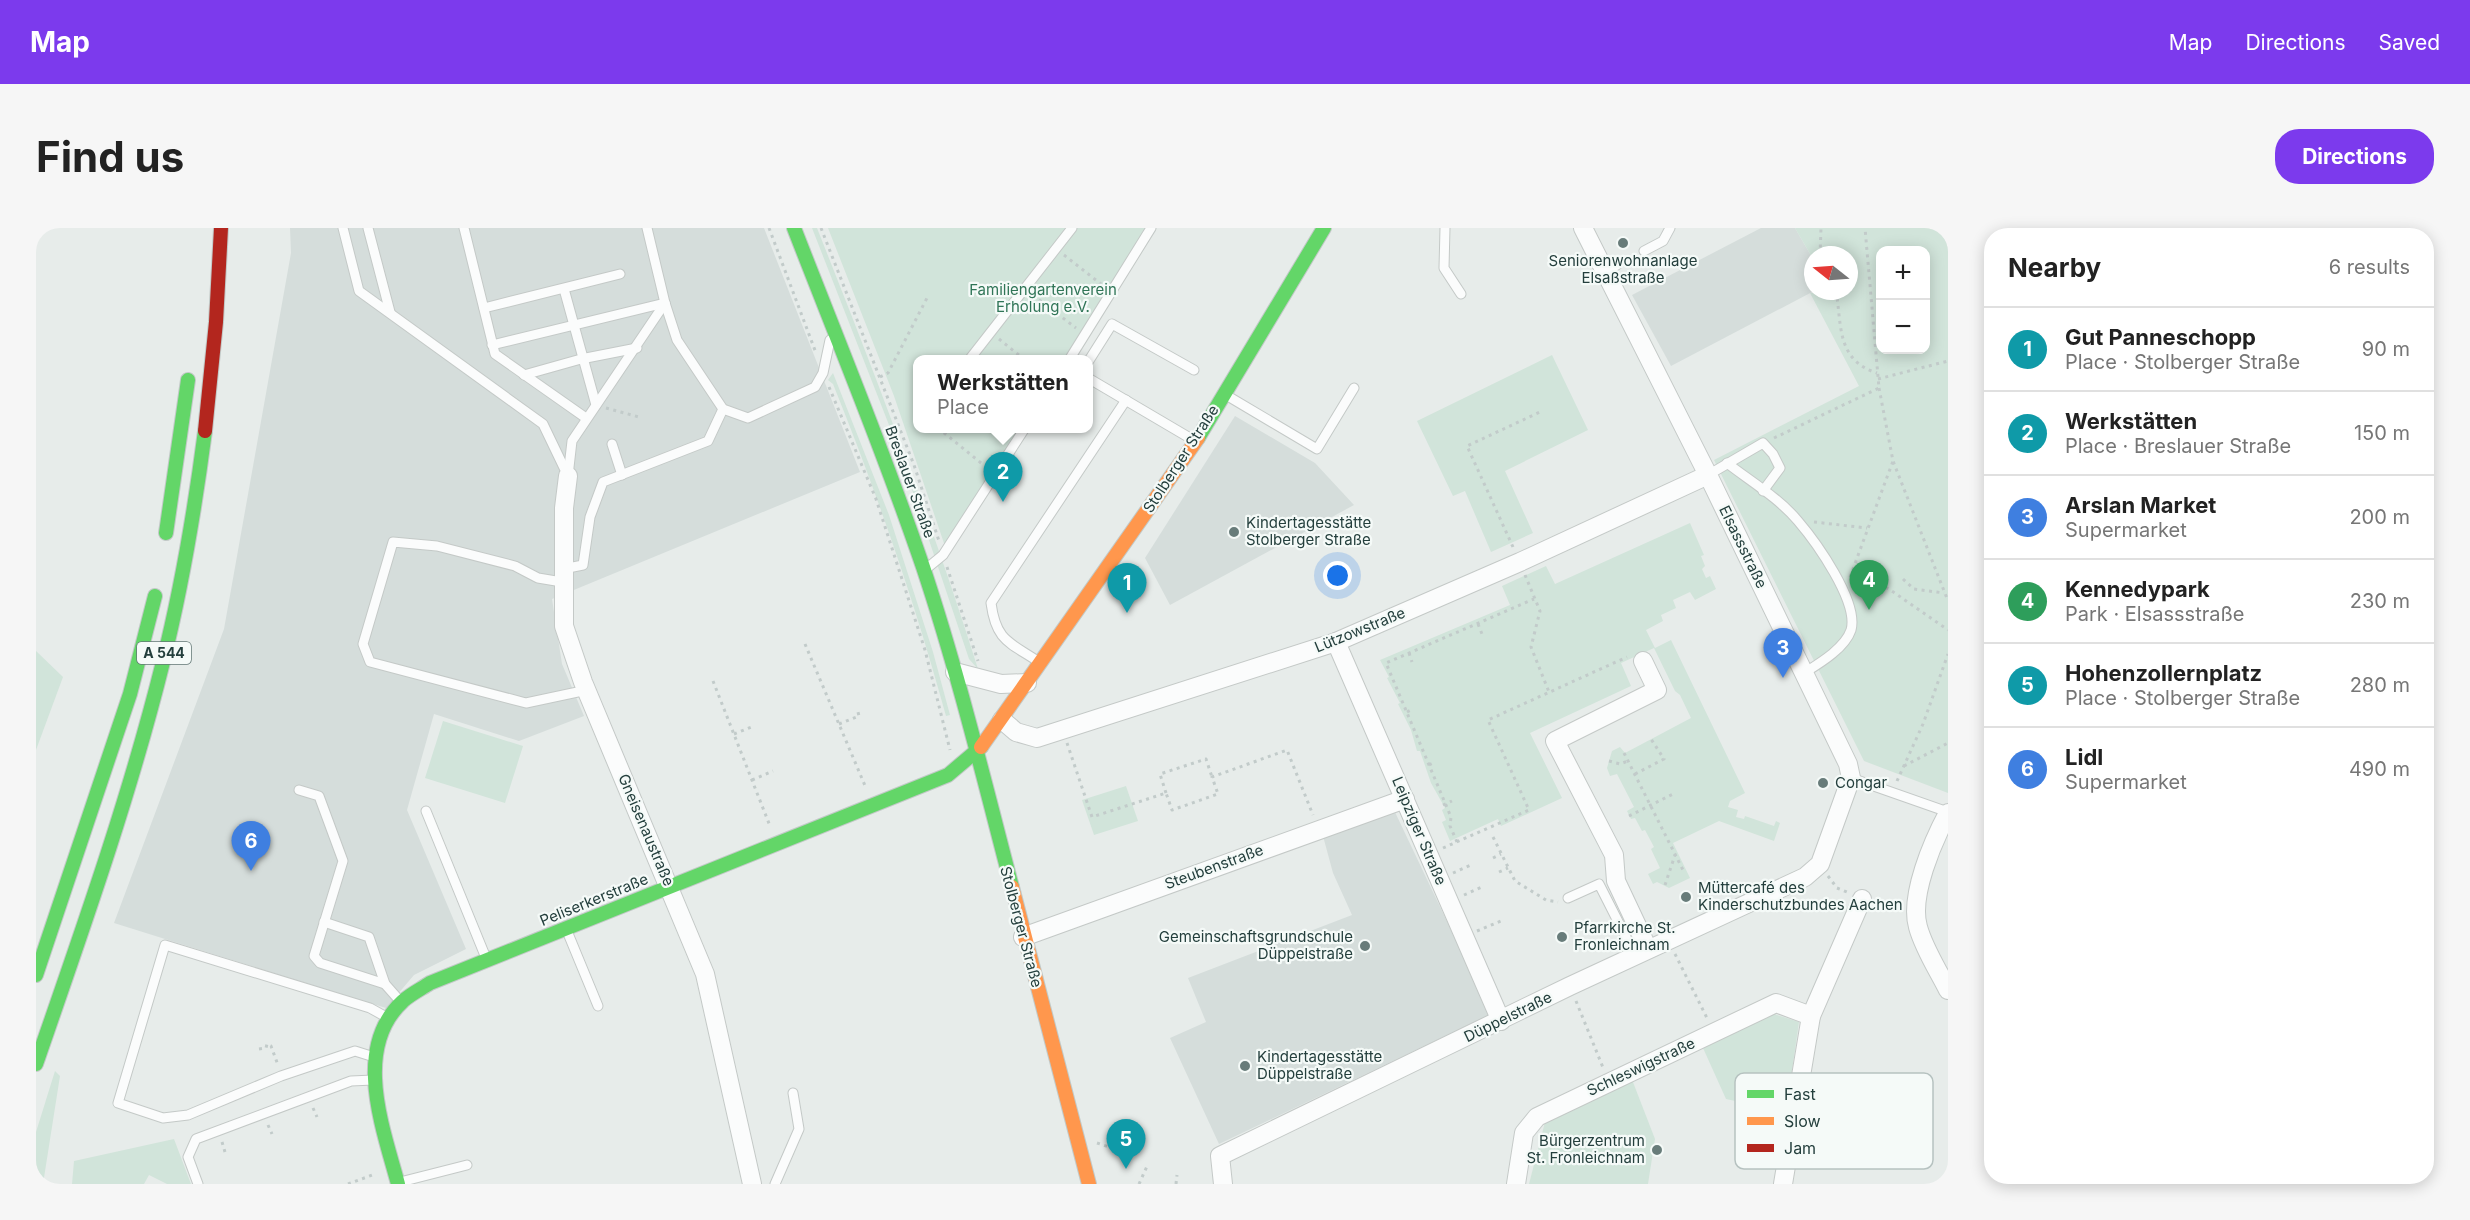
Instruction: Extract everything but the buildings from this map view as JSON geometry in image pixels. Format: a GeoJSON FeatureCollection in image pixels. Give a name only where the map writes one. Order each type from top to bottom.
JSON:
{"type":"FeatureCollection","features":[{"type":"Feature","properties":{"kind":"main road","name":"A 544"},"geometry":{"type":"LineString","coordinates":[[36,1064],[95,891],[153,700],[177,602],[204,447],[218,306],[221,228]]}},
{"type":"Feature","properties":{"kind":"main road","name":"Breslauer Straße"},"geometry":{"type":"LineString","coordinates":[[794,228],[924,570],[955,672],[976,754]]}},
{"type":"Feature","properties":{"kind":"main road","name":"Stolberger Straße"},"geometry":{"type":"LineString","coordinates":[[1089,1184],[976,754],[1196,441],[1324,228]]}},
{"type":"Feature","properties":{"kind":"main road"},"geometry":{"type":"LineString","coordinates":[[163,549],[181,444],[190,362]]}},
{"type":"Feature","properties":{"kind":"main road","name":"A 544"},"geometry":{"type":"LineString","coordinates":[[36,975],[130,694],[157,585]]}},
{"type":"Feature","properties":{"kind":"main road","name":"Peliserkerstraße"},"geometry":{"type":"LineString","coordinates":[[396,1179],[373,1080],[374,1057],[388,1018],[401,1002],[422,987],[956,771],[976,754]]}},
{"type":"Feature","properties":{"kind":"street","name":"Elsassstraße"},"geometry":{"type":"LineString","coordinates":[[1583,228],[1611,268],[1848,764],[1851,778]]}},
{"type":"Feature","properties":{"kind":"street","name":"Lützowstraße"},"geometry":{"type":"LineString","coordinates":[[1002,720],[1026,737],[1037,738],[1336,642],[1520,562],[1708,475]]}},
{"type":"Feature","properties":{"kind":"street","name":"Gneisenaustraße"},"geometry":{"type":"LineString","coordinates":[[568,476],[564,508],[562,575],[564,627],[587,690],[705,974],[752,1184]]}},
{"type":"Feature","properties":{"kind":"street","name":"Leipziger Straße"},"geometry":{"type":"LineString","coordinates":[[1336,642],[1501,1021]]}},
{"type":"Feature","properties":{"kind":"street"},"geometry":{"type":"LineString","coordinates":[[1636,658],[1657,690],[1555,741],[1614,855],[1616,881],[1641,952]]}},
{"type":"Feature","properties":{"kind":"street"},"geometry":{"type":"LineString","coordinates":[[955,672],[1001,684],[1027,683]]}},
{"type":"Feature","properties":{"kind":"street","name":"Düppelstraße"},"geometry":{"type":"LineString","coordinates":[[1223,1184],[1220,1156],[1641,952],[1805,877],[1820,864],[1851,778]]}},
{"type":"Feature","properties":{"kind":"street","name":"Steubenstraße"},"geometry":{"type":"LineString","coordinates":[[1023,937],[1405,799]]}},
{"type":"Feature","properties":{"kind":"street"},"geometry":{"type":"LineString","coordinates":[[1948,813],[1940,828],[1917,892],[1915,912],[1918,928],[1948,990]]}},
{"type":"Feature","properties":{"kind":"street"},"geometry":{"type":"LineString","coordinates":[[1802,1073],[1811,1016],[1861,902]]}},
{"type":"Feature","properties":{"kind":"street","name":"Schleswigstraße"},"geometry":{"type":"LineString","coordinates":[[1516,1184],[1524,1133],[1537,1117],[1776,1003],[1811,1016]]}},
{"type":"Feature","properties":{"kind":"street"},"geometry":{"type":"LineString","coordinates":[[1783,1184],[1786,1169]]}},
{"type":"Feature","properties":{"kind":"lane"},"geometry":{"type":"LineString","coordinates":[[344,228],[360,291],[543,424],[568,476]]}},
{"type":"Feature","properties":{"kind":"lane"},"geometry":{"type":"LineString","coordinates":[[368,228],[390,312]]}},
{"type":"Feature","properties":{"kind":"lane"},"geometry":{"type":"LineString","coordinates":[[464,228],[495,354],[586,418]]}},
{"type":"Feature","properties":{"kind":"lane"},"geometry":{"type":"LineString","coordinates":[[648,228],[665,303],[677,340],[723,409],[748,418],[801,396],[815,387],[823,373],[833,326]]}},
{"type":"Feature","properties":{"kind":"lane"},"geometry":{"type":"LineString","coordinates":[[973,355],[1072,228]]}},
{"type":"Feature","properties":{"kind":"lane"},"geometry":{"type":"LineString","coordinates":[[1072,355],[1151,228]]}},
{"type":"Feature","properties":{"kind":"lane"},"geometry":{"type":"LineString","coordinates":[[1446,228],[1444,268],[1461,294]]}},
{"type":"Feature","properties":{"kind":"lane"},"geometry":{"type":"LineString","coordinates":[[1644,251],[1663,241],[1670,228]]}},
{"type":"Feature","properties":{"kind":"lane"},"geometry":{"type":"LineString","coordinates":[[484,308],[564,290],[620,274]]}},
{"type":"Feature","properties":{"kind":"lane"},"geometry":{"type":"LineString","coordinates":[[564,290],[581,359],[596,405]]}},
{"type":"Feature","properties":{"kind":"lane"},"geometry":{"type":"LineString","coordinates":[[568,476],[572,441],[637,348],[665,303]]}},
{"type":"Feature","properties":{"kind":"lane"},"geometry":{"type":"LineString","coordinates":[[492,345],[665,303]]}},
{"type":"Feature","properties":{"kind":"lane"},"geometry":{"type":"LineString","coordinates":[[1093,355],[1112,324],[1194,370]]}},
{"type":"Feature","properties":{"kind":"lane"},"geometry":{"type":"LineString","coordinates":[[525,375],[581,359],[637,348]]}},
{"type":"Feature","properties":{"kind":"lane"},"geometry":{"type":"LineString","coordinates":[[1093,380],[1196,441]]}},
{"type":"Feature","properties":{"kind":"lane"},"geometry":{"type":"LineString","coordinates":[[1224,393],[1317,449],[1354,388]]}},
{"type":"Feature","properties":{"kind":"lane"},"geometry":{"type":"LineString","coordinates":[[1041,663],[1001,637],[994,624],[990,603],[1126,400]]}},
{"type":"Feature","properties":{"kind":"lane"},"geometry":{"type":"LineString","coordinates":[[587,690],[526,703],[370,662],[363,644],[393,542],[437,546],[515,566],[538,578],[562,575],[583,566],[591,517],[603,482],[708,441],[723,409]]}},
{"type":"Feature","properties":{"kind":"lane"},"geometry":{"type":"LineString","coordinates":[[924,570],[944,555],[1022,433]]}},
{"type":"Feature","properties":{"kind":"lane"},"geometry":{"type":"LineString","coordinates":[[1708,475],[1763,443],[1773,454],[1780,468],[1763,491]]}},
{"type":"Feature","properties":{"kind":"lane"},"geometry":{"type":"LineString","coordinates":[[612,444],[622,475]]}},
{"type":"Feature","properties":{"kind":"lane"},"geometry":{"type":"LineString","coordinates":[[1727,463],[1797,520],[1830,567],[1844,593],[1852,618],[1850,632],[1829,656],[1804,673]]}},
{"type":"Feature","properties":{"kind":"lane"},"geometry":{"type":"LineString","coordinates":[[1851,778],[1948,813]]}},
{"type":"Feature","properties":{"kind":"lane"},"geometry":{"type":"LineString","coordinates":[[299,790],[319,796],[343,861],[314,956],[320,963],[385,984]]}},
{"type":"Feature","properties":{"kind":"lane"},"geometry":{"type":"LineString","coordinates":[[426,811],[487,961]]}},
{"type":"Feature","properties":{"kind":"lane"},"geometry":{"type":"LineString","coordinates":[[1568,898],[1599,884],[1641,952]]}},
{"type":"Feature","properties":{"kind":"lane"},"geometry":{"type":"LineString","coordinates":[[324,922],[369,937],[385,984],[401,1002]]}},
{"type":"Feature","properties":{"kind":"lane"},"geometry":{"type":"LineString","coordinates":[[566,929],[598,1006]]}},
{"type":"Feature","properties":{"kind":"lane"},"geometry":{"type":"LineString","coordinates":[[374,1057],[355,1051],[281,1076],[188,1115],[163,1118],[118,1103],[165,945],[370,1008],[388,1018]]}},
{"type":"Feature","properties":{"kind":"lane"},"geometry":{"type":"LineString","coordinates":[[198,1184],[188,1156],[196,1139],[351,1081],[373,1080]]}},
{"type":"Feature","properties":{"kind":"lane"},"geometry":{"type":"LineString","coordinates":[[775,1184],[799,1129],[793,1094]]}},
{"type":"Feature","properties":{"kind":"lane"},"geometry":{"type":"LineString","coordinates":[[396,1179],[467,1166]]}},
{"type":"Feature","properties":{"kind":"path"},"geometry":{"type":"LineString","coordinates":[[769,228],[823,373],[879,509],[925,650],[956,771]]}},
{"type":"Feature","properties":{"kind":"path"},"geometry":{"type":"LineString","coordinates":[[1820,246],[1821,228]]}},
{"type":"Feature","properties":{"kind":"path"},"geometry":{"type":"LineString","coordinates":[[1865,228],[1877,373],[1893,461],[1948,601]]}},
{"type":"Feature","properties":{"kind":"path"},"geometry":{"type":"LineString","coordinates":[[1056,249],[1111,292]]}},
{"type":"Feature","properties":{"kind":"path"},"geometry":{"type":"LineString","coordinates":[[1025,289],[1084,334]]}},
{"type":"Feature","properties":{"kind":"path"},"geometry":{"type":"LineString","coordinates":[[880,377],[888,373],[927,298]]}},
{"type":"Feature","properties":{"kind":"path"},"geometry":{"type":"LineString","coordinates":[[1837,300],[1842,338],[1852,358],[1863,368],[1877,373]]}},
{"type":"Feature","properties":{"kind":"path"},"geometry":{"type":"LineString","coordinates":[[990,332],[1019,355]]}},
{"type":"Feature","properties":{"kind":"path"},"geometry":{"type":"LineString","coordinates":[[1878,380],[1948,361]]}},
{"type":"Feature","properties":{"kind":"path"},"geometry":{"type":"LineString","coordinates":[[1763,443],[1880,388]]}},
{"type":"Feature","properties":{"kind":"path"},"geometry":{"type":"LineString","coordinates":[[596,405],[639,417]]}},
{"type":"Feature","properties":{"kind":"path"},"geometry":{"type":"LineString","coordinates":[[1540,411],[1467,446],[1540,611],[1531,647],[1549,692]]}},
{"type":"Feature","properties":{"kind":"path"},"geometry":{"type":"LineString","coordinates":[[943,433],[996,475]]}},
{"type":"Feature","properties":{"kind":"path"},"geometry":{"type":"LineString","coordinates":[[1844,593],[1893,461]]}},
{"type":"Feature","properties":{"kind":"path"},"geometry":{"type":"LineString","coordinates":[[1797,520],[1868,528]]}},
{"type":"Feature","properties":{"kind":"path"},"geometry":{"type":"LineString","coordinates":[[1830,567],[1889,589],[1948,630]]}},
{"type":"Feature","properties":{"kind":"path"},"geometry":{"type":"LineString","coordinates":[[1903,579],[1909,587],[1914,589],[1944,593]]}},
{"type":"Feature","properties":{"kind":"path"},"geometry":{"type":"LineString","coordinates":[[1458,842],[1450,826],[1451,817],[1422,753],[1386,663],[1534,599]]}},
{"type":"Feature","properties":{"kind":"path"},"geometry":{"type":"LineString","coordinates":[[1478,624],[1482,634]]}},
{"type":"Feature","properties":{"kind":"path"},"geometry":{"type":"LineString","coordinates":[[805,644],[873,805]]}},
{"type":"Feature","properties":{"kind":"path"},"geometry":{"type":"LineString","coordinates":[[1409,653],[1412,662]]}},
{"type":"Feature","properties":{"kind":"path"},"geometry":{"type":"LineString","coordinates":[[1894,792],[1903,766],[1923,724],[1948,654]]}},
{"type":"Feature","properties":{"kind":"path"},"geometry":{"type":"LineString","coordinates":[[1429,855],[1528,810],[1488,720],[1549,692],[1636,658]]}},
{"type":"Feature","properties":{"kind":"path"},"geometry":{"type":"LineString","coordinates":[[713,681],[777,844]]}},
{"type":"Feature","properties":{"kind":"path"},"geometry":{"type":"LineString","coordinates":[[1407,712],[1413,709]]}},
{"type":"Feature","properties":{"kind":"path"},"geometry":{"type":"LineString","coordinates":[[839,724],[859,716],[858,712]]}},
{"type":"Feature","properties":{"kind":"path"},"geometry":{"type":"LineString","coordinates":[[734,734],[754,726]]}},
{"type":"Feature","properties":{"kind":"path"},"geometry":{"type":"LineString","coordinates":[[1062,730],[1092,817],[1166,793]]}},
{"type":"Feature","properties":{"kind":"path"},"geometry":{"type":"LineString","coordinates":[[1635,774],[1664,759],[1651,739]]}},
{"type":"Feature","properties":{"kind":"path"},"geometry":{"type":"LineString","coordinates":[[1903,766],[1948,743]]}},
{"type":"Feature","properties":{"kind":"path"},"geometry":{"type":"LineString","coordinates":[[1212,777],[1287,750],[1318,829]]}},
{"type":"Feature","properties":{"kind":"path"},"geometry":{"type":"LineString","coordinates":[[1624,753],[1684,872]]}},
{"type":"Feature","properties":{"kind":"path"},"geometry":{"type":"LineString","coordinates":[[1206,759],[1218,794],[1172,810],[1166,793],[1160,774],[1206,759]]}},
{"type":"Feature","properties":{"kind":"path"},"geometry":{"type":"LineString","coordinates":[[1609,761],[1620,764],[1628,761]]}},
{"type":"Feature","properties":{"kind":"path"},"geometry":{"type":"LineString","coordinates":[[1429,765],[1435,762]]}},
{"type":"Feature","properties":{"kind":"path"},"geometry":{"type":"LineString","coordinates":[[752,780],[773,771]]}},
{"type":"Feature","properties":{"kind":"path"},"geometry":{"type":"LineString","coordinates":[[1629,816],[1675,794]]}},
{"type":"Feature","properties":{"kind":"path"},"geometry":{"type":"LineString","coordinates":[[1444,805],[1452,801]]}},
{"type":"Feature","properties":{"kind":"path"},"geometry":{"type":"LineString","coordinates":[[1493,837],[1515,881],[1538,896],[1555,902],[1568,898]]}},
{"type":"Feature","properties":{"kind":"path"},"geometry":{"type":"LineString","coordinates":[[1493,858],[1501,854]]}},
{"type":"Feature","properties":{"kind":"path"},"geometry":{"type":"LineString","coordinates":[[1665,885],[1676,854]]}},
{"type":"Feature","properties":{"kind":"path"},"geometry":{"type":"LineString","coordinates":[[1440,880],[1473,864]]}},
{"type":"Feature","properties":{"kind":"path"},"geometry":{"type":"LineString","coordinates":[[1499,872],[1508,868]]}},
{"type":"Feature","properties":{"kind":"path"},"geometry":{"type":"LineString","coordinates":[[1450,902],[1484,886]]}},
{"type":"Feature","properties":{"kind":"path"},"geometry":{"type":"LineString","coordinates":[[1464,936],[1501,921]]}},
{"type":"Feature","properties":{"kind":"path"},"geometry":{"type":"LineString","coordinates":[[1668,940],[1715,1032]]}},
{"type":"Feature","properties":{"kind":"path"},"geometry":{"type":"LineString","coordinates":[[1570,986],[1609,1082]]}},
{"type":"Feature","properties":{"kind":"path"},"geometry":{"type":"LineString","coordinates":[[259,1049],[266,1048],[267,1044],[271,1046],[276,1058]]}},
{"type":"Feature","properties":{"kind":"path"},"geometry":{"type":"LineString","coordinates":[[1139,1184],[1148,1164]]}},
{"type":"Feature","properties":{"kind":"path"},"geometry":{"type":"LineString","coordinates":[[1176,1175],[1176,1184]]}},
{"type":"Feature","properties":{"kind":"path"},"geometry":{"type":"LineString","coordinates":[[348,1184],[396,1179]]}},
{"type":"Feature","properties":{"kind":"shaded area"},"geometry":{"type":"Polygon","coordinates":[[[290,228],[764,228],[860,472],[552,599],[562,664],[584,716],[519,741],[434,714],[407,810],[466,949],[414,975],[386,1008],[114,923],[224,629],[291,253],[290,228]]]}},
{"type":"Feature","properties":{"kind":"shaded area"},"geometry":{"type":"Polygon","coordinates":[[[1761,228],[1795,228],[1805,246],[1804,296],[1671,366],[1632,295],[1761,228]]]}},
{"type":"Feature","properties":{"kind":"shaded area","name":"Kindertagesstätte Stolberger Straße"},"geometry":{"type":"Polygon","coordinates":[[[1235,416],[1315,463],[1354,505],[1170,605],[1145,558],[1235,416]]]}},
{"type":"Feature","properties":{"kind":"shaded area","name":"Gemeinschaftsgrundschule Düppelstraße"},"geometry":{"type":"Polygon","coordinates":[[[1394,810],[1491,1014],[1219,1144],[1170,1038],[1206,1022],[1188,978],[1352,915],[1333,873],[1323,836],[1394,810]]]}},
{"type":"Feature","properties":{"kind":"green space"},"geometry":{"type":"Polygon","coordinates":[[[812,228],[817,228],[881,392],[922,502],[978,669],[969,659],[898,448],[812,228]]]}},
{"type":"Feature","properties":{"kind":"green space","name":"Familiengartenverein Erholung e.V."},"geometry":{"type":"Polygon","coordinates":[[[828,228],[1154,228],[1075,355],[913,355],[913,433],[1027,433],[948,555],[894,396],[828,228]]]}},
{"type":"Feature","properties":{"kind":"green space"},"geometry":{"type":"Polygon","coordinates":[[[1795,228],[1948,228],[1948,793],[1864,761],[1714,460],[1859,386],[1814,300],[1858,300],[1858,246],[1805,246],[1795,228]]]}},
{"type":"Feature","properties":{"kind":"green space"},"geometry":{"type":"Polygon","coordinates":[[[1552,355],[1588,430],[1505,471],[1533,533],[1491,552],[1465,491],[1453,496],[1417,421],[1552,355]]]}},
{"type":"Feature","properties":{"kind":"green space"},"geometry":{"type":"Polygon","coordinates":[[[833,373],[889,515],[933,652],[950,715],[946,716],[880,507],[833,384],[828,380],[833,373]]]}},
{"type":"Feature","properties":{"kind":"green space"},"geometry":{"type":"Polygon","coordinates":[[[1690,523],[1704,555],[1701,556],[1705,566],[1702,569],[1706,578],[1710,576],[1716,589],[1695,600],[1690,592],[1673,600],[1676,608],[1661,615],[1663,621],[1646,630],[1655,648],[1671,640],[1745,793],[1730,801],[1728,807],[1738,810],[1736,817],[1744,819],[1745,816],[1774,826],[1776,821],[1780,823],[1774,841],[1719,821],[1673,843],[1690,878],[1669,888],[1657,882],[1653,884],[1648,874],[1660,868],[1651,849],[1654,847],[1645,830],[1642,831],[1635,818],[1631,819],[1627,811],[1634,807],[1617,774],[1610,776],[1607,768],[1612,751],[1620,747],[1625,753],[1691,718],[1654,648],[1621,663],[1631,686],[1530,733],[1562,798],[1501,826],[1498,819],[1450,841],[1442,822],[1446,820],[1442,810],[1445,808],[1431,783],[1420,751],[1417,751],[1411,730],[1380,660],[1510,605],[1502,586],[1546,566],[1555,584],[1690,523]]]}},
{"type":"Feature","properties":{"kind":"green space"},"geometry":{"type":"Polygon","coordinates":[[[36,651],[63,677],[36,750],[36,651]]]}},
{"type":"Feature","properties":{"kind":"green space"},"geometry":{"type":"Polygon","coordinates":[[[443,721],[523,746],[505,803],[425,778],[443,721]]]}},
{"type":"Feature","properties":{"kind":"green space"},"geometry":{"type":"Polygon","coordinates":[[[1126,786],[1138,821],[1094,835],[1082,800],[1126,786]]]}},
{"type":"Feature","properties":{"kind":"green space"},"geometry":{"type":"Polygon","coordinates":[[[1774,1014],[1799,1022],[1792,1073],[1735,1073],[1735,1101],[1726,1099],[1703,1048],[1774,1014]]]}},
{"type":"Feature","properties":{"kind":"green space"},"geometry":{"type":"Polygon","coordinates":[[[55,1071],[60,1076],[43,1184],[36,1184],[36,1132],[55,1071]]]}},
{"type":"Feature","properties":{"kind":"green space"},"geometry":{"type":"Polygon","coordinates":[[[1631,1077],[1655,1139],[1648,1184],[1529,1184],[1545,1122],[1631,1077]]]}},
{"type":"Feature","properties":{"kind":"green space"},"geometry":{"type":"Polygon","coordinates":[[[174,1139],[191,1184],[167,1184],[149,1175],[144,1184],[72,1184],[74,1161],[174,1139]]]}},
{"type":"Feature","properties":{"kind":"traffic: fast"},"geometry":{"type":"LineString","coordinates":[[794,228],[877,439],[923,567],[959,686],[1012,887]]}},
{"type":"Feature","properties":{"kind":"traffic: fast"},"geometry":{"type":"LineString","coordinates":[[1198,438],[1324,228]]}},
{"type":"Feature","properties":{"kind":"traffic: fast"},"geometry":{"type":"LineString","coordinates":[[166,533],[188,380]]}},
{"type":"Feature","properties":{"kind":"traffic: fast"},"geometry":{"type":"LineString","coordinates":[[36,1064],[104,864],[150,713],[182,576],[205,431]]}},
{"type":"Feature","properties":{"kind":"traffic: fast"},"geometry":{"type":"LineString","coordinates":[[36,975],[130,694],[155,596]]}},
{"type":"Feature","properties":{"kind":"traffic: fast"},"geometry":{"type":"LineString","coordinates":[[398,1184],[380,1114],[375,1065],[379,1042],[388,1020],[406,998],[430,983],[948,775],[981,747]]}},
{"type":"Feature","properties":{"kind":"traffic: slow"},"geometry":{"type":"LineString","coordinates":[[981,747],[1198,438]]}},
{"type":"Feature","properties":{"kind":"traffic: slow"},"geometry":{"type":"LineString","coordinates":[[1012,887],[1089,1184]]}},
{"type":"Feature","properties":{"kind":"traffic: jam"},"geometry":{"type":"LineString","coordinates":[[205,431],[216,322],[221,228]]}},
{"type":"Feature","properties":{"kind":"place","name":"Seniorenwohnanlage Elsaßstraße"},"geometry":{"type":"Point","coordinates":[1623,243]}},
{"type":"Feature","properties":{"kind":"place","name":"Werkstätten"},"geometry":{"type":"Point","coordinates":[1003,502]}},
{"type":"Feature","properties":{"kind":"place","name":"Kindertagesstätte Stolberger Straße"},"geometry":{"type":"Point","coordinates":[1234,532]}},
{"type":"Feature","properties":{"kind":"place","name":"Kennedypark"},"geometry":{"type":"Point","coordinates":[1869,610]}},
{"type":"Feature","properties":{"kind":"place","name":"Gut Panneschopp"},"geometry":{"type":"Point","coordinates":[1127,613]}},
{"type":"Feature","properties":{"kind":"place","name":"Arslan Market"},"geometry":{"type":"Point","coordinates":[1783,678]}},
{"type":"Feature","properties":{"kind":"place","name":"Congar"},"geometry":{"type":"Point","coordinates":[1823,783]}},
{"type":"Feature","properties":{"kind":"place","name":"Lidl"},"geometry":{"type":"Point","coordinates":[251,871]}},
{"type":"Feature","properties":{"kind":"place","name":"Müttercafé des Kinderschutzbundes Aachen"},"geometry":{"type":"Point","coordinates":[1686,897]}},
{"type":"Feature","properties":{"kind":"place","name":"Pfarrkirche St. Fronleichnam"},"geometry":{"type":"Point","coordinates":[1562,937]}},
{"type":"Feature","properties":{"kind":"place","name":"Gemeinschaftsgrundschule Düppelstraße"},"geometry":{"type":"Point","coordinates":[1365,946]}},
{"type":"Feature","properties":{"kind":"place","name":"Kindertagesstätte Düppelstraße"},"geometry":{"type":"Point","coordinates":[1245,1066]}},
{"type":"Feature","properties":{"kind":"place","name":"Bürgerzentrum St. Fronleichnam"},"geometry":{"type":"Point","coordinates":[1657,1150]}},
{"type":"Feature","properties":{"kind":"place","name":"Hohenzollernplatz"},"geometry":{"type":"Point","coordinates":[1126,1169]}}]}
